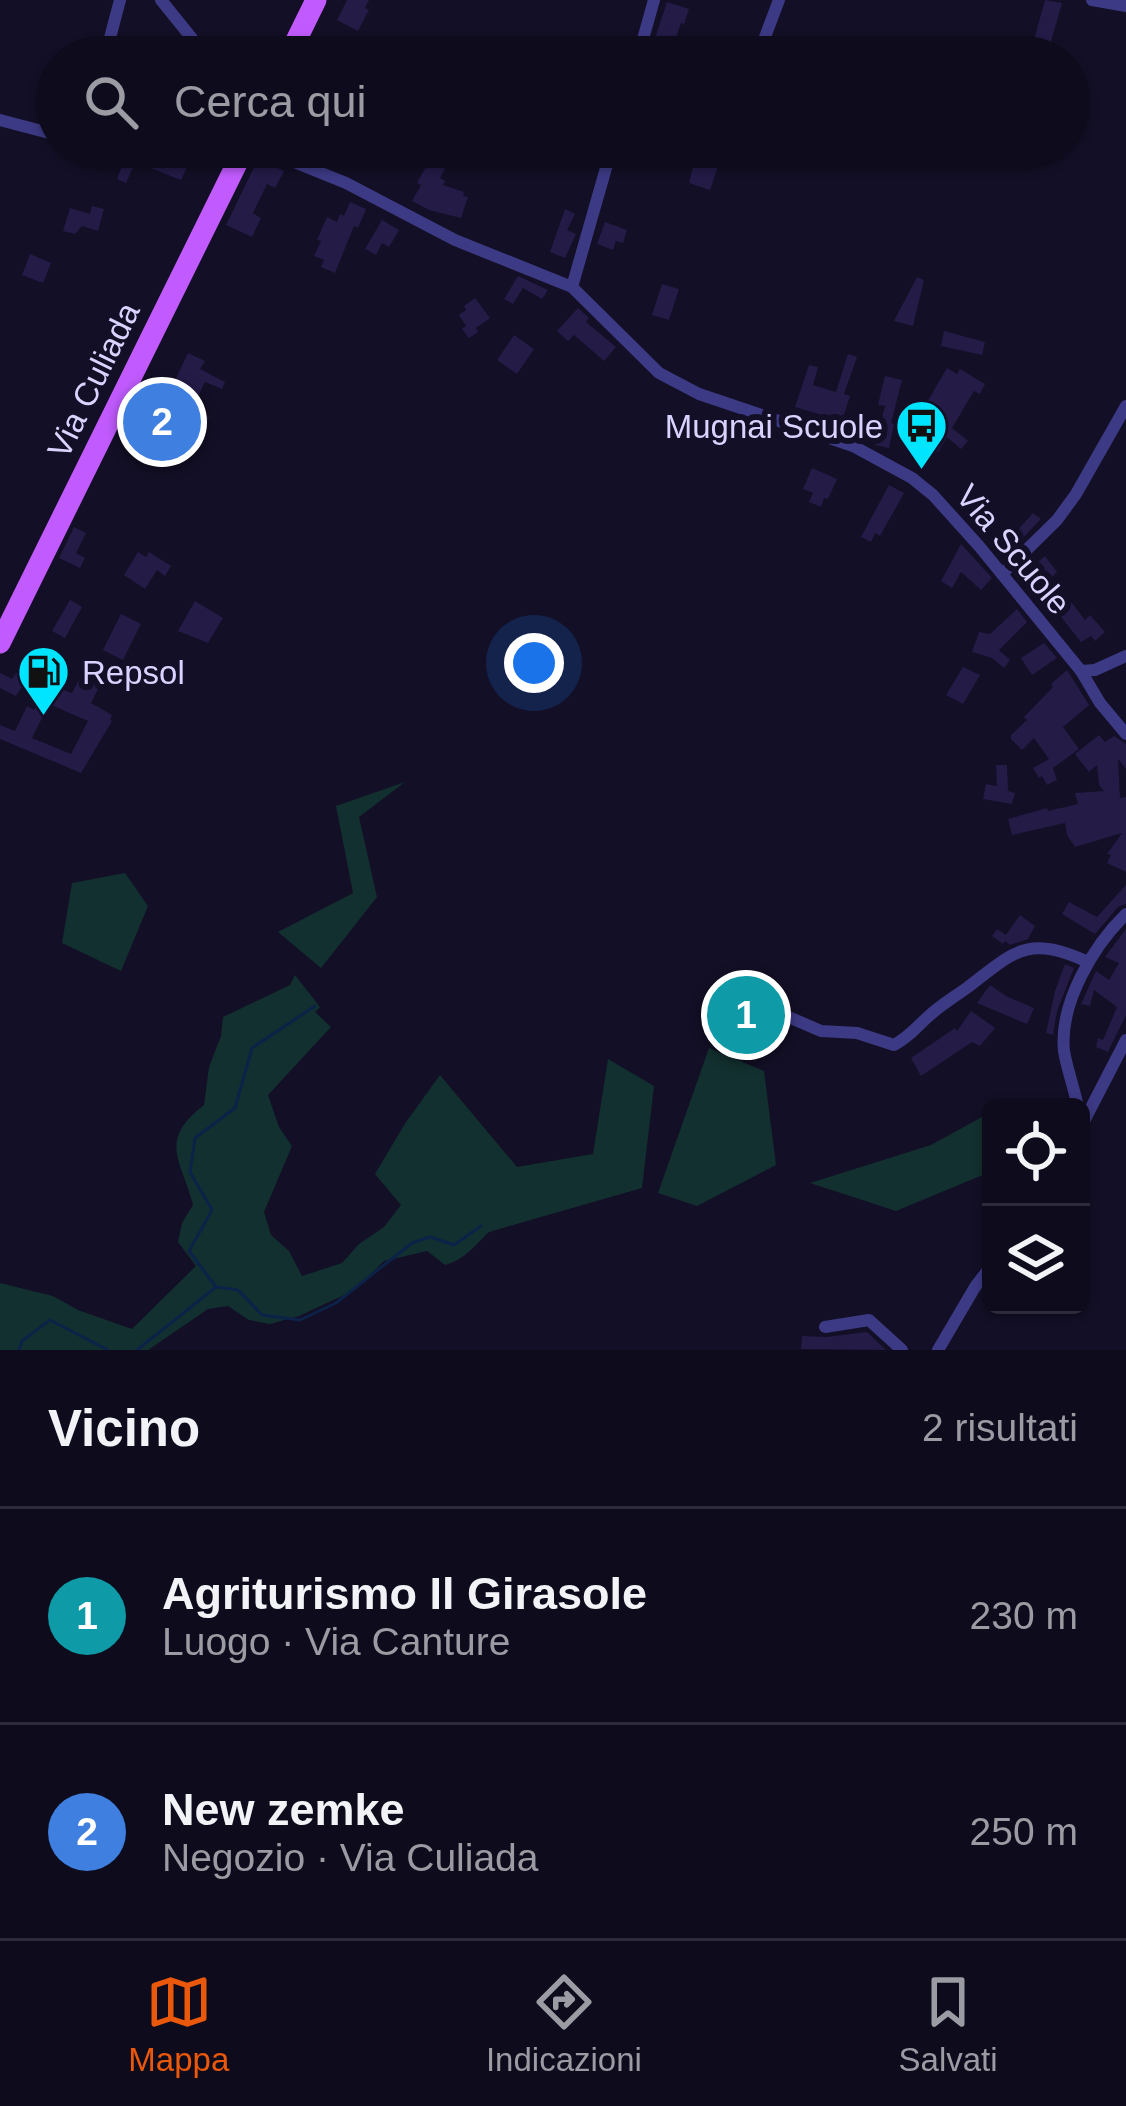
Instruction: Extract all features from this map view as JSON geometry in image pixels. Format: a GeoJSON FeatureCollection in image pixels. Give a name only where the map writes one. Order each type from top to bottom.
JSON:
{"type":"FeatureCollection","features":[{"type":"Feature","properties":{"kind":"main road"},"geometry":{"type":"LineString","coordinates":[[298,36],[316,0]]}},
{"type":"Feature","properties":{"kind":"main road","name":"Via Culiada"},"geometry":{"type":"LineString","coordinates":[[0,643],[235,168]]}},
{"type":"Feature","properties":{"kind":"street"},"geometry":{"type":"LineString","coordinates":[[111,36],[120,0]]}},
{"type":"Feature","properties":{"kind":"street"},"geometry":{"type":"LineString","coordinates":[[161,0],[190,36]]}},
{"type":"Feature","properties":{"kind":"street"},"geometry":{"type":"LineString","coordinates":[[644,36],[654,0]]}},
{"type":"Feature","properties":{"kind":"street"},"geometry":{"type":"LineString","coordinates":[[765,36],[779,0]]}},
{"type":"Feature","properties":{"kind":"street"},"geometry":{"type":"LineString","coordinates":[[1092,0],[1126,6]]}},
{"type":"Feature","properties":{"kind":"street"},"geometry":{"type":"LineString","coordinates":[[0,120],[36,129]]}},
{"type":"Feature","properties":{"kind":"street","name":"Via Scuole"},"geometry":{"type":"LineString","coordinates":[[309,168],[455,239],[572,287],[659,374],[699,394],[853,446],[912,478],[1002,574],[1126,734]]}},
{"type":"Feature","properties":{"kind":"street"},"geometry":{"type":"LineString","coordinates":[[572,287],[606,168]]}},
{"type":"Feature","properties":{"kind":"street"},"geometry":{"type":"LineString","coordinates":[[1002,574],[1066,507],[1126,406]]}},
{"type":"Feature","properties":{"kind":"street"},"geometry":{"type":"LineString","coordinates":[[1081,671],[1126,656]]}},
{"type":"Feature","properties":{"kind":"street"},"geometry":{"type":"LineString","coordinates":[[1076,1098],[1064,1047],[1073,998],[1104,935],[1126,914]]}},
{"type":"Feature","properties":{"kind":"street"},"geometry":{"type":"LineString","coordinates":[[770,1009],[820,1031],[857,1033],[894,1046],[1006,957],[1038,946],[1088,962]]}},
{"type":"Feature","properties":{"kind":"street"},"geometry":{"type":"LineString","coordinates":[[1090,1111],[1126,1040]]}},
{"type":"Feature","properties":{"kind":"street"},"geometry":{"type":"LineString","coordinates":[[938,1350],[982,1277]]}},
{"type":"Feature","properties":{"kind":"street"},"geometry":{"type":"LineString","coordinates":[[825,1327],[869,1320],[902,1350]]}},
{"type":"Feature","properties":{"kind":"green space"},"geometry":{"type":"Polygon","coordinates":[[[405,782],[359,817],[377,897],[321,968],[278,932],[353,893],[336,806],[405,782]]]}},
{"type":"Feature","properties":{"kind":"green space"},"geometry":{"type":"Polygon","coordinates":[[[125,873],[148,906],[121,971],[62,943],[72,883],[125,873]]]}},
{"type":"Feature","properties":{"kind":"green space"},"geometry":{"type":"Polygon","coordinates":[[[295,975],[320,1007],[315,1012],[331,1027],[268,1095],[279,1127],[292,1146],[264,1212],[271,1235],[289,1251],[302,1276],[342,1263],[384,1227],[401,1205],[375,1174],[440,1075],[517,1167],[593,1154],[608,1059],[654,1086],[642,1188],[489,1232],[464,1256],[445,1265],[427,1251],[384,1261],[355,1290],[270,1324],[249,1320],[228,1306],[208,1309],[148,1350],[0,1350],[0,1283],[53,1296],[132,1329],[196,1266],[178,1242],[193,1205],[179,1164],[177,1141],[204,1105],[223,1017],[290,985],[295,975]]]}},
{"type":"Feature","properties":{"kind":"green space"},"geometry":{"type":"Polygon","coordinates":[[[709,1048],[764,1071],[776,1165],[697,1206],[658,1193],[709,1048]]]}},
{"type":"Feature","properties":{"kind":"green space"},"geometry":{"type":"Polygon","coordinates":[[[982,1117],[982,1175],[896,1211],[810,1183],[931,1145],[982,1117]]]}},
{"type":"Feature","properties":{"kind":"building"},"geometry":{"type":"Polygon","coordinates":[[[347,0],[369,0],[358,31],[337,20],[347,0]]]}},
{"type":"Feature","properties":{"kind":"building"},"geometry":{"type":"Polygon","coordinates":[[[1045,0],[1062,3],[1053,36],[1035,36],[1045,0]]]}},
{"type":"Feature","properties":{"kind":"building"},"geometry":{"type":"Polygon","coordinates":[[[667,2],[689,9],[676,36],[656,36],[667,2]]]}},
{"type":"Feature","properties":{"kind":"building"},"geometry":{"type":"Polygon","coordinates":[[[121,168],[133,168],[126,183],[117,179],[121,168]]]}},
{"type":"Feature","properties":{"kind":"building"},"geometry":{"type":"Polygon","coordinates":[[[152,168],[187,168],[181,180],[152,168]]]}},
{"type":"Feature","properties":{"kind":"building"},"geometry":{"type":"Polygon","coordinates":[[[254,168],[284,171],[275,188],[267,184],[253,213],[261,218],[252,237],[226,225],[254,168]]]}},
{"type":"Feature","properties":{"kind":"building"},"geometry":{"type":"Polygon","coordinates":[[[425,168],[445,169],[440,178],[443,185],[468,197],[461,218],[412,201],[421,185],[417,183],[425,168]]]}},
{"type":"Feature","properties":{"kind":"building"},"geometry":{"type":"Polygon","coordinates":[[[693,168],[717,168],[710,190],[689,183],[693,168]]]}},
{"type":"Feature","properties":{"kind":"building"},"geometry":{"type":"Polygon","coordinates":[[[350,202],[366,209],[335,273],[321,267],[324,260],[314,256],[321,241],[317,240],[327,217],[337,222],[350,202]]]}},
{"type":"Feature","properties":{"kind":"building"},"geometry":{"type":"Polygon","coordinates":[[[92,206],[104,209],[98,231],[82,226],[75,234],[63,231],[70,208],[90,214],[92,206]]]}},
{"type":"Feature","properties":{"kind":"building"},"geometry":{"type":"Polygon","coordinates":[[[565,209],[575,214],[567,230],[576,234],[565,258],[550,252],[565,209]]]}},
{"type":"Feature","properties":{"kind":"building"},"geometry":{"type":"Polygon","coordinates":[[[382,220],[399,230],[389,247],[382,243],[376,255],[365,249],[382,220]]]}},
{"type":"Feature","properties":{"kind":"building"},"geometry":{"type":"Polygon","coordinates":[[[605,222],[627,230],[623,243],[616,241],[613,250],[597,244],[605,222]]]}},
{"type":"Feature","properties":{"kind":"building"},"geometry":{"type":"Polygon","coordinates":[[[30,254],[51,263],[43,283],[22,275],[30,254]]]}},
{"type":"Feature","properties":{"kind":"building"},"geometry":{"type":"Polygon","coordinates":[[[518,276],[548,290],[542,299],[523,288],[513,304],[504,299],[518,276]]]}},
{"type":"Feature","properties":{"kind":"building"},"geometry":{"type":"Polygon","coordinates":[[[917,277],[924,280],[913,326],[894,321],[917,277]]]}},
{"type":"Feature","properties":{"kind":"building"},"geometry":{"type":"Polygon","coordinates":[[[662,284],[679,289],[669,320],[652,315],[662,284]]]}},
{"type":"Feature","properties":{"kind":"building"},"geometry":{"type":"Polygon","coordinates":[[[475,298],[490,318],[469,338],[459,315],[475,298]]]}},
{"type":"Feature","properties":{"kind":"building"},"geometry":{"type":"Polygon","coordinates":[[[578,308],[589,318],[586,322],[616,347],[604,361],[574,335],[568,341],[557,331],[578,308]]]}},
{"type":"Feature","properties":{"kind":"building"},"geometry":{"type":"Polygon","coordinates":[[[944,331],[985,342],[982,355],[941,346],[944,331]]]}},
{"type":"Feature","properties":{"kind":"building"},"geometry":{"type":"Polygon","coordinates":[[[514,335],[534,349],[517,374],[497,360],[514,335]]]}},
{"type":"Feature","properties":{"kind":"building"},"geometry":{"type":"Polygon","coordinates":[[[188,353],[205,361],[200,369],[225,382],[222,389],[205,382],[192,409],[209,417],[203,431],[195,427],[188,443],[153,427],[188,353]]]}},
{"type":"Feature","properties":{"kind":"building"},"geometry":{"type":"Polygon","coordinates":[[[848,354],[857,357],[844,394],[850,396],[842,421],[795,407],[809,365],[818,367],[813,385],[836,392],[848,354]]]}},
{"type":"Feature","properties":{"kind":"building"},"geometry":{"type":"Polygon","coordinates":[[[947,368],[957,374],[960,369],[985,384],[980,394],[974,391],[952,428],[968,441],[961,449],[947,437],[938,452],[931,448],[924,462],[909,448],[933,408],[926,404],[947,368]]]}},
{"type":"Feature","properties":{"kind":"building"},"geometry":{"type":"Polygon","coordinates":[[[885,376],[902,380],[889,448],[875,445],[885,406],[878,405],[885,376]]]}},
{"type":"Feature","properties":{"kind":"building"},"geometry":{"type":"Polygon","coordinates":[[[812,468],[837,479],[821,507],[809,502],[813,493],[803,489],[812,468]]]}},
{"type":"Feature","properties":{"kind":"building"},"geometry":{"type":"Polygon","coordinates":[[[889,485],[904,493],[880,536],[875,533],[871,542],[861,537],[889,485]]]}},
{"type":"Feature","properties":{"kind":"building"},"geometry":{"type":"Polygon","coordinates":[[[1033,513],[1041,519],[1006,556],[995,545],[1011,530],[1014,534],[1033,513]]]}},
{"type":"Feature","properties":{"kind":"building"},"geometry":{"type":"Polygon","coordinates":[[[74,527],[86,533],[76,553],[85,558],[80,568],[59,558],[74,527]]]}},
{"type":"Feature","properties":{"kind":"building"},"geometry":{"type":"Polygon","coordinates":[[[961,544],[992,578],[981,590],[961,572],[952,588],[941,581],[961,544]]]}},
{"type":"Feature","properties":{"kind":"building"},"geometry":{"type":"Polygon","coordinates":[[[138,552],[146,557],[149,552],[171,566],[165,576],[157,570],[145,589],[124,575],[138,552]]]}},
{"type":"Feature","properties":{"kind":"building"},"geometry":{"type":"Polygon","coordinates":[[[1045,556],[1057,572],[1052,577],[1085,620],[1090,615],[1105,632],[1095,641],[1091,636],[1081,642],[1026,573],[1045,556]]]}},
{"type":"Feature","properties":{"kind":"building"},"geometry":{"type":"Polygon","coordinates":[[[70,600],[82,607],[65,638],[52,631],[70,600]]]}},
{"type":"Feature","properties":{"kind":"building"},"geometry":{"type":"Polygon","coordinates":[[[195,601],[223,618],[208,643],[178,631],[195,601]]]}},
{"type":"Feature","properties":{"kind":"building"},"geometry":{"type":"Polygon","coordinates":[[[1017,609],[1027,622],[999,650],[1010,660],[1004,668],[972,652],[979,632],[990,634],[1017,609]]]}},
{"type":"Feature","properties":{"kind":"building"},"geometry":{"type":"Polygon","coordinates":[[[121,614],[141,624],[123,660],[103,650],[121,614]]]}},
{"type":"Feature","properties":{"kind":"building"},"geometry":{"type":"Polygon","coordinates":[[[1044,643],[1057,658],[1032,675],[1021,658],[1044,643]]]}},
{"type":"Feature","properties":{"kind":"building"},"geometry":{"type":"Polygon","coordinates":[[[24,662],[34,668],[16,696],[0,688],[0,673],[12,679],[24,662]]]}},
{"type":"Feature","properties":{"kind":"building"},"geometry":{"type":"Polygon","coordinates":[[[87,664],[106,673],[91,703],[112,715],[112,721],[81,773],[0,739],[0,725],[15,731],[27,706],[34,710],[45,683],[72,693],[87,664]],[[49,704],[32,738],[71,754],[88,721],[49,704]]]}},
{"type":"Feature","properties":{"kind":"building"},"geometry":{"type":"Polygon","coordinates":[[[963,667],[980,675],[963,704],[946,695],[963,667]]]}},
{"type":"Feature","properties":{"kind":"building"},"geometry":{"type":"Polygon","coordinates":[[[1067,670],[1089,705],[1063,727],[1079,749],[1053,768],[1057,780],[1047,785],[1033,768],[1049,759],[1034,738],[1022,750],[1011,735],[1067,670]]]}},
{"type":"Feature","properties":{"kind":"building"},"geometry":{"type":"Polygon","coordinates":[[[1099,735],[1105,742],[1114,736],[1126,744],[1126,769],[1118,759],[1120,798],[1126,797],[1126,872],[1107,863],[1111,855],[1107,854],[1122,833],[1075,847],[1065,823],[1012,835],[1008,819],[1078,804],[1075,793],[1104,791],[1097,765],[1089,772],[1075,754],[1099,735]]]}},
{"type":"Feature","properties":{"kind":"building"},"geometry":{"type":"Polygon","coordinates":[[[996,765],[1007,765],[1008,791],[1015,793],[1012,804],[983,799],[986,784],[997,786],[996,765]]]}},
{"type":"Feature","properties":{"kind":"building"},"geometry":{"type":"Polygon","coordinates":[[[1126,885],[1126,904],[1095,934],[1062,914],[1069,902],[1097,917],[1126,885]]]}},
{"type":"Feature","properties":{"kind":"building"},"geometry":{"type":"Polygon","coordinates":[[[1020,915],[1035,926],[1028,939],[1010,945],[992,936],[997,929],[1006,935],[1020,915]]]}},
{"type":"Feature","properties":{"kind":"building"},"geometry":{"type":"Polygon","coordinates":[[[1126,929],[1126,1015],[1108,1052],[1096,1047],[1117,1007],[1094,990],[1090,1006],[1081,1004],[1096,971],[1109,980],[1119,963],[1105,957],[1126,929]]]}},
{"type":"Feature","properties":{"kind":"building"},"geometry":{"type":"Polygon","coordinates":[[[1065,964],[1074,968],[1053,1035],[1046,1033],[1065,964]]]}},
{"type":"Feature","properties":{"kind":"building"},"geometry":{"type":"Polygon","coordinates":[[[990,985],[1034,1008],[1027,1024],[977,1003],[990,985]]]}},
{"type":"Feature","properties":{"kind":"building"},"geometry":{"type":"Polygon","coordinates":[[[742,998],[762,1015],[751,1032],[729,1018],[742,998]]]}},
{"type":"Feature","properties":{"kind":"building"},"geometry":{"type":"Polygon","coordinates":[[[971,1011],[995,1028],[980,1046],[972,1042],[921,1076],[911,1058],[957,1031],[971,1011]]]}},
{"type":"Feature","properties":{"kind":"building"},"geometry":{"type":"Polygon","coordinates":[[[867,1332],[886,1350],[801,1349],[802,1336],[867,1332]]]}},
{"type":"Feature","properties":{"kind":"waterway"},"geometry":{"type":"LineString","coordinates":[[216,1287],[189,1251],[212,1210],[190,1172],[195,1138],[235,1108],[252,1048],[315,1006]]}},
{"type":"Feature","properties":{"kind":"waterway"},"geometry":{"type":"LineString","coordinates":[[137,1350],[216,1287],[238,1290],[262,1315],[300,1320],[336,1303],[412,1243],[430,1237],[454,1245],[481,1226]]}},
{"type":"Feature","properties":{"kind":"waterway"},"geometry":{"type":"LineString","coordinates":[[19,1350],[22,1341],[50,1320],[108,1350]]}},
{"type":"Feature","properties":{"kind":"place","name":"New zemke"},"geometry":{"type":"Point","coordinates":[162,422]}},
{"type":"Feature","properties":{"kind":"place","name":"Mugnai Scuole"},"geometry":{"type":"Point","coordinates":[922,472]}},
{"type":"Feature","properties":{"kind":"place","name":"Repsol"},"geometry":{"type":"Point","coordinates":[43,718]}},
{"type":"Feature","properties":{"kind":"place","name":"Agriturismo Il Girasole"},"geometry":{"type":"Point","coordinates":[746,1015]}}]}
